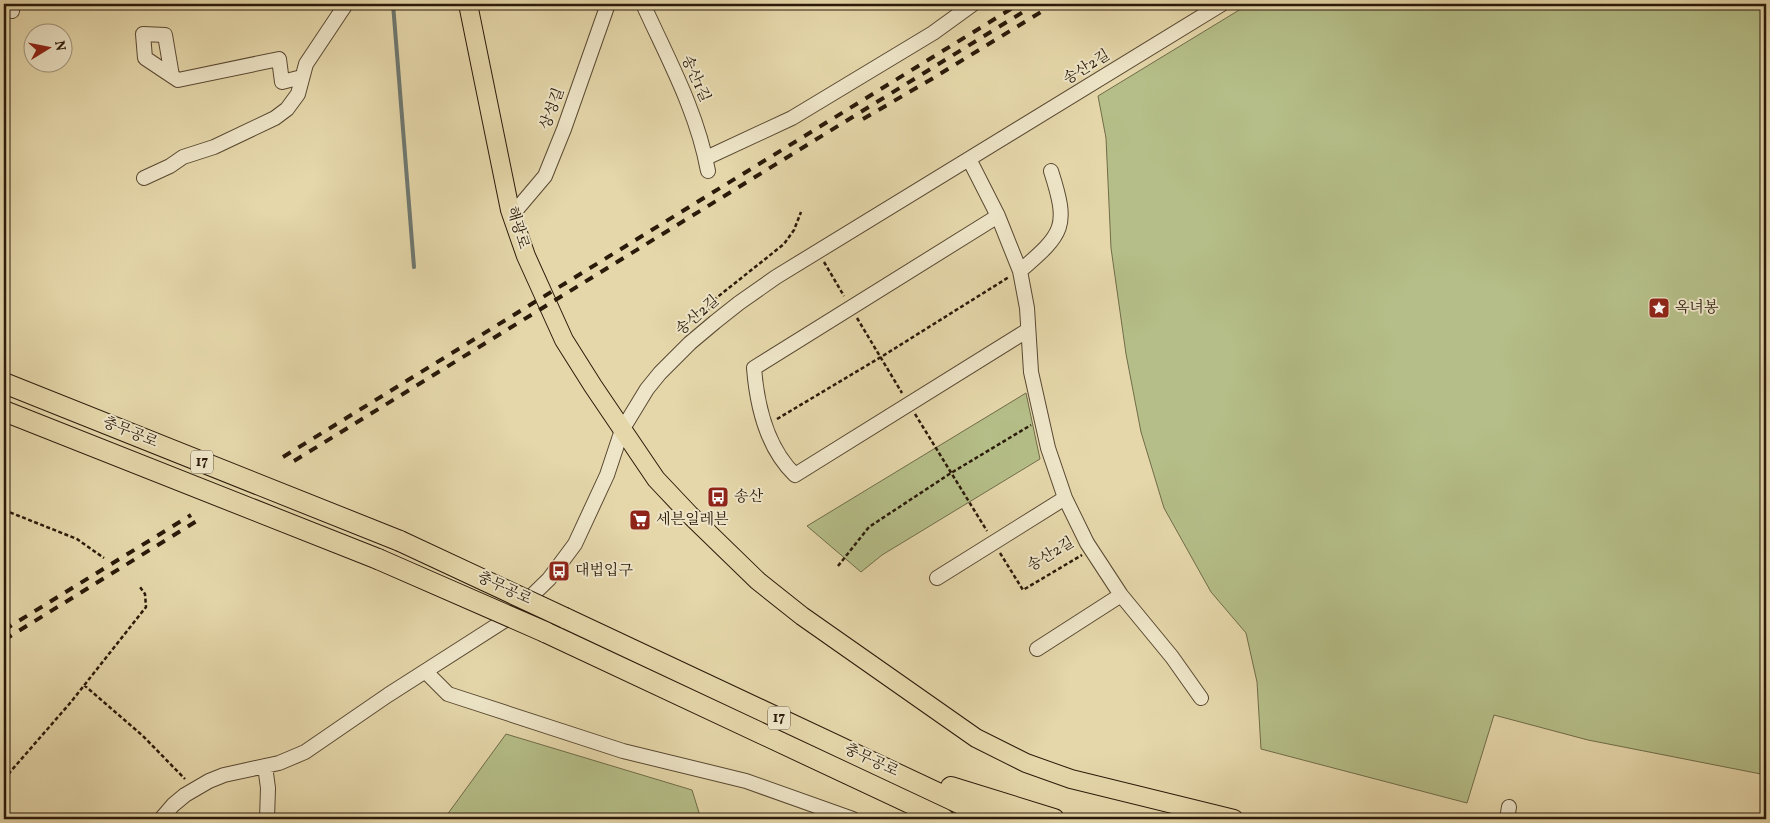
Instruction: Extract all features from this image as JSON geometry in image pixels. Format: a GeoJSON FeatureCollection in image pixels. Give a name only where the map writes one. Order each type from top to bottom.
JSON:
{"type":"FeatureCollection","features":[{"type":"Feature","properties":{"kind":"highway","name":"충무공로"},"geometry":{"type":"LineString","coordinates":[[4,383],[400,541],[993,819]]}},
{"type":"Feature","properties":{"kind":"highway","name":"충무공로"},"geometry":{"type":"LineString","coordinates":[[4,411],[378,559],[545,632],[944,819]]}},
{"type":"Feature","properties":{"kind":"highway"},"geometry":{"type":"LineString","coordinates":[[625,646],[699,670],[948,786],[1054,819]]}},
{"type":"Feature","properties":{"kind":"highway"},"geometry":{"type":"LineString","coordinates":[[824,762],[864,788],[921,819]]}},
{"type":"Feature","properties":{"kind":"main road","name":"해광로"},"geometry":{"type":"LineString","coordinates":[[468,4],[512,215],[535,278],[564,340],[593,386],[656,479],[690,516],[758,581],[802,616],[976,738],[1026,763],[1070,779],[1234,819]]}},
{"type":"Feature","properties":{"kind":"street"},"geometry":{"type":"LineString","coordinates":[[144,178],[170,166],[183,157],[214,147],[275,118],[293,102],[298,94],[306,64],[346,4]]}},
{"type":"Feature","properties":{"kind":"street","name":"상성길"},"geometry":{"type":"LineString","coordinates":[[512,215],[545,176],[564,129],[608,4]]}},
{"type":"Feature","properties":{"kind":"street","name":"송산1길"},"geometry":{"type":"LineString","coordinates":[[643,4],[691,106],[707,165],[792,118],[933,33],[973,4]]}},
{"type":"Feature","properties":{"kind":"street","name":"송산2길"},"geometry":{"type":"LineString","coordinates":[[161,819],[173,806],[209,781],[224,775],[292,759],[305,752],[388,695],[510,617],[549,579],[575,544],[607,475],[622,430],[647,389],[660,373],[709,327],[757,290],[1222,4]]}},
{"type":"Feature","properties":{"kind":"street"},"geometry":{"type":"LineString","coordinates":[[172,76],[178,80],[279,59],[282,82],[302,78]]}},
{"type":"Feature","properties":{"kind":"street","name":"송산2길"},"geometry":{"type":"LineString","coordinates":[[968,159],[998,216],[1020,270],[1025,292],[1031,372],[1048,448],[1065,498],[1092,550],[1121,595],[1172,657],[1201,698]]}},
{"type":"Feature","properties":{"kind":"street"},"geometry":{"type":"LineString","coordinates":[[1020,270],[1046,248],[1061,225],[1060,198],[1052,171]]}},
{"type":"Feature","properties":{"kind":"street"},"geometry":{"type":"LineString","coordinates":[[998,216],[754,368],[759,408],[765,426],[781,459],[795,474],[1028,330]]}},
{"type":"Feature","properties":{"kind":"street"},"geometry":{"type":"LineString","coordinates":[[937,578],[1065,498]]}},
{"type":"Feature","properties":{"kind":"street"},"geometry":{"type":"LineString","coordinates":[[1037,649],[1121,595]]}},
{"type":"Feature","properties":{"kind":"street"},"geometry":{"type":"LineString","coordinates":[[426,672],[448,694],[623,751],[746,782],[853,819]]}},
{"type":"Feature","properties":{"kind":"street"},"geometry":{"type":"LineString","coordinates":[[265,766],[268,788],[267,819]]}},
{"type":"Feature","properties":{"kind":"path"},"geometry":{"type":"LineString","coordinates":[[709,327],[710,304],[789,240],[801,212]]}},
{"type":"Feature","properties":{"kind":"path","name":"송산2길"},"geometry":{"type":"LineString","coordinates":[[818,252],[1023,590],[1092,550]]}},
{"type":"Feature","properties":{"kind":"path"},"geometry":{"type":"LineString","coordinates":[[765,426],[881,357],[1020,270]]}},
{"type":"Feature","properties":{"kind":"path"},"geometry":{"type":"LineString","coordinates":[[838,566],[869,527],[951,473],[1041,419]]}},
{"type":"Feature","properties":{"kind":"path"},"geometry":{"type":"LineString","coordinates":[[4,510],[77,539],[104,558]]}},
{"type":"Feature","properties":{"kind":"path"},"geometry":{"type":"LineString","coordinates":[[4,779],[84,685],[146,607],[145,594],[140,587]]}},
{"type":"Feature","properties":{"kind":"path"},"geometry":{"type":"LineString","coordinates":[[84,685],[163,755],[195,789]]}},
{"type":"Feature","properties":{"kind":"green space"},"geometry":{"type":"Polygon","coordinates":[[[1249,4],[1766,4],[1766,775],[1588,740],[1494,715],[1467,803],[1261,749],[1257,682],[1246,633],[1211,592],[1164,508],[1141,432],[1126,354],[1111,248],[1106,138],[1098,96],[1249,4]]]}},
{"type":"Feature","properties":{"kind":"green space"},"geometry":{"type":"Polygon","coordinates":[[[1026,393],[1040,459],[882,555],[861,572],[807,526],[1026,393]]]}},
{"type":"Feature","properties":{"kind":"green space"},"geometry":{"type":"Polygon","coordinates":[[[506,734],[692,790],[701,819],[444,819],[506,734]]]}},
{"type":"Feature","properties":{"kind":"waterway"},"geometry":{"type":"LineString","coordinates":[[393,4],[414,267]]}},
{"type":"Feature","properties":{"kind":"railway"},"geometry":{"type":"LineString","coordinates":[[283,457],[1019,4]]}},
{"type":"Feature","properties":{"kind":"railway"},"geometry":{"type":"LineString","coordinates":[[294,461],[1036,4]]}},
{"type":"Feature","properties":{"kind":"railway"},"geometry":{"type":"LineString","coordinates":[[863,119],[1054,4]]}},
{"type":"Feature","properties":{"kind":"railway"},"geometry":{"type":"LineString","coordinates":[[4,630],[191,515]]}},
{"type":"Feature","properties":{"kind":"railway"},"geometry":{"type":"LineString","coordinates":[[4,640],[200,519]]}},
{"type":"Feature","properties":{"kind":"place","name":"옥녀봉"},"geometry":{"type":"Point","coordinates":[1659,308]}},
{"type":"Feature","properties":{"kind":"place","name":"송산"},"geometry":{"type":"Point","coordinates":[718,497]}},
{"type":"Feature","properties":{"kind":"place","name":"세븐일레븐"},"geometry":{"type":"Point","coordinates":[640,520]}},
{"type":"Feature","properties":{"kind":"place","name":"대법입구"},"geometry":{"type":"Point","coordinates":[559,571]}}]}
